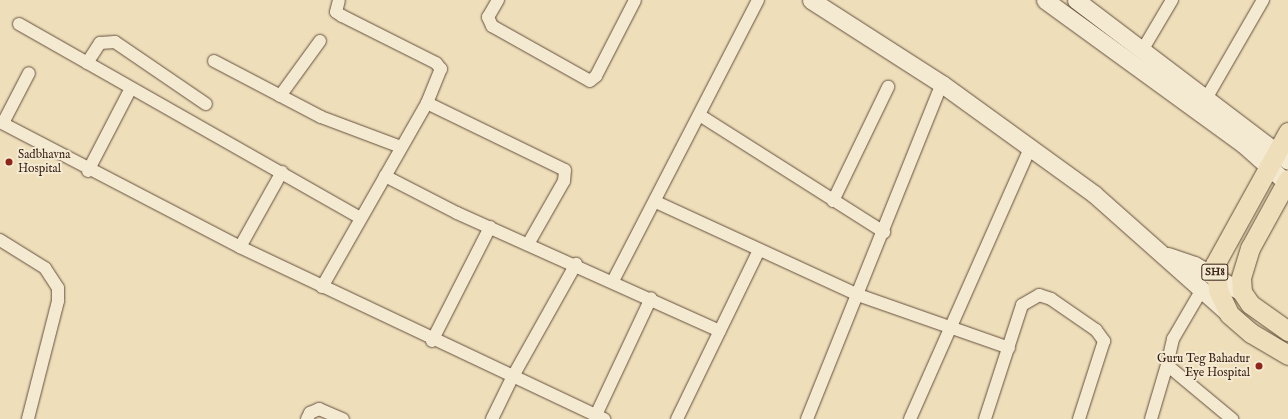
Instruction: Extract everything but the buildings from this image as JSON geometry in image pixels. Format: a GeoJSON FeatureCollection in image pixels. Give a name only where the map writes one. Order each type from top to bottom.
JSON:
{"type":"FeatureCollection","features":[{"type":"Feature","properties":{"kind":"main road"},"geometry":{"type":"LineString","coordinates":[[811,0],[942,84],[1094,194],[1168,256],[1181,274],[1229,314]]}},
{"type":"Feature","properties":{"kind":"main road"},"geometry":{"type":"LineString","coordinates":[[1045,0],[1243,144],[1266,168],[1287,181]]}},
{"type":"Feature","properties":{"kind":"main road"},"geometry":{"type":"LineString","coordinates":[[1076,0],[1207,97],[1282,156]]}},
{"type":"Feature","properties":{"kind":"main road","name":"SH8"},"geometry":{"type":"LineString","coordinates":[[1288,132],[1282,156],[1266,168],[1218,255],[1215,276],[1229,314],[1251,333],[1288,355]]}},
{"type":"Feature","properties":{"kind":"main road","name":"SH8"},"geometry":{"type":"LineString","coordinates":[[1287,181],[1243,264],[1242,292],[1265,317],[1288,332]]}},
{"type":"Feature","properties":{"kind":"main road"},"geometry":{"type":"LineString","coordinates":[[1168,256],[1215,276],[1242,292]]}},
{"type":"Feature","properties":{"kind":"street"},"geometry":{"type":"LineString","coordinates":[[322,287],[427,103],[440,74],[439,65],[336,12],[339,0]]}},
{"type":"Feature","properties":{"kind":"street"},"geometry":{"type":"LineString","coordinates":[[498,0],[488,17],[492,26],[590,81],[596,76],[635,0]]}},
{"type":"Feature","properties":{"kind":"street"},"geometry":{"type":"LineString","coordinates":[[613,281],[701,116],[758,0]]}},
{"type":"Feature","properties":{"kind":"street"},"geometry":{"type":"LineString","coordinates":[[1143,49],[1172,0]]}},
{"type":"Feature","properties":{"kind":"street"},"geometry":{"type":"LineString","coordinates":[[1207,97],[1263,0]]}},
{"type":"Feature","properties":{"kind":"street"},"geometry":{"type":"LineString","coordinates":[[19,24],[87,63],[130,90],[282,172],[361,218]]}},
{"type":"Feature","properties":{"kind":"street"},"geometry":{"type":"LineString","coordinates":[[280,96],[320,41]]}},
{"type":"Feature","properties":{"kind":"street"},"geometry":{"type":"LineString","coordinates":[[87,63],[100,44],[115,42],[206,104]]}},
{"type":"Feature","properties":{"kind":"street"},"geometry":{"type":"LineString","coordinates":[[214,61],[335,123],[401,147]]}},
{"type":"Feature","properties":{"kind":"street"},"geometry":{"type":"LineString","coordinates":[[29,73],[1,123],[88,171],[240,247],[432,341],[600,417],[651,298]]}},
{"type":"Feature","properties":{"kind":"street"},"geometry":{"type":"LineString","coordinates":[[807,419],[884,232],[942,84]]}},
{"type":"Feature","properties":{"kind":"street"},"geometry":{"type":"LineString","coordinates":[[833,201],[888,88]]}},
{"type":"Feature","properties":{"kind":"street"},"geometry":{"type":"LineString","coordinates":[[88,171],[130,90]]}},
{"type":"Feature","properties":{"kind":"street"},"geometry":{"type":"LineString","coordinates":[[427,103],[565,170],[564,181],[528,244]]}},
{"type":"Feature","properties":{"kind":"street"},"geometry":{"type":"LineString","coordinates":[[701,116],[884,232]]}},
{"type":"Feature","properties":{"kind":"street"},"geometry":{"type":"LineString","coordinates":[[910,419],[1030,148]]}},
{"type":"Feature","properties":{"kind":"street"},"geometry":{"type":"LineString","coordinates":[[240,247],[282,172]]}},
{"type":"Feature","properties":{"kind":"street"},"geometry":{"type":"LineString","coordinates":[[385,176],[490,227],[576,264],[720,331]]}},
{"type":"Feature","properties":{"kind":"street"},"geometry":{"type":"LineString","coordinates":[[656,202],[858,295],[1009,348]]}},
{"type":"Feature","properties":{"kind":"street"},"geometry":{"type":"LineString","coordinates":[[432,341],[490,227]]}},
{"type":"Feature","properties":{"kind":"street"},"geometry":{"type":"LineString","coordinates":[[0,240],[45,268],[58,288],[58,301],[28,419]]}},
{"type":"Feature","properties":{"kind":"street"},"geometry":{"type":"LineString","coordinates":[[677,419],[759,250]]}},
{"type":"Feature","properties":{"kind":"street"},"geometry":{"type":"LineString","coordinates":[[492,419],[512,378],[576,264]]}},
{"type":"Feature","properties":{"kind":"street"},"geometry":{"type":"LineString","coordinates":[[1151,419],[1175,333],[1202,291]]}},
{"type":"Feature","properties":{"kind":"street"},"geometry":{"type":"LineString","coordinates":[[985,419],[1022,305],[1039,295],[1051,299],[1102,336],[1104,348],[1079,419]]}},
{"type":"Feature","properties":{"kind":"street"},"geometry":{"type":"LineString","coordinates":[[1166,365],[1224,417]]}},
{"type":"Feature","properties":{"kind":"street"},"geometry":{"type":"LineString","coordinates":[[307,419],[310,413],[318,409],[343,419]]}},
{"type":"Feature","properties":{"kind":"place","name":"Sadbhavna Hospital"},"geometry":{"type":"Point","coordinates":[9,162]}},
{"type":"Feature","properties":{"kind":"place","name":"Guru Teg Bahadur Eye Hospital"},"geometry":{"type":"Point","coordinates":[1259,366]}}]}
